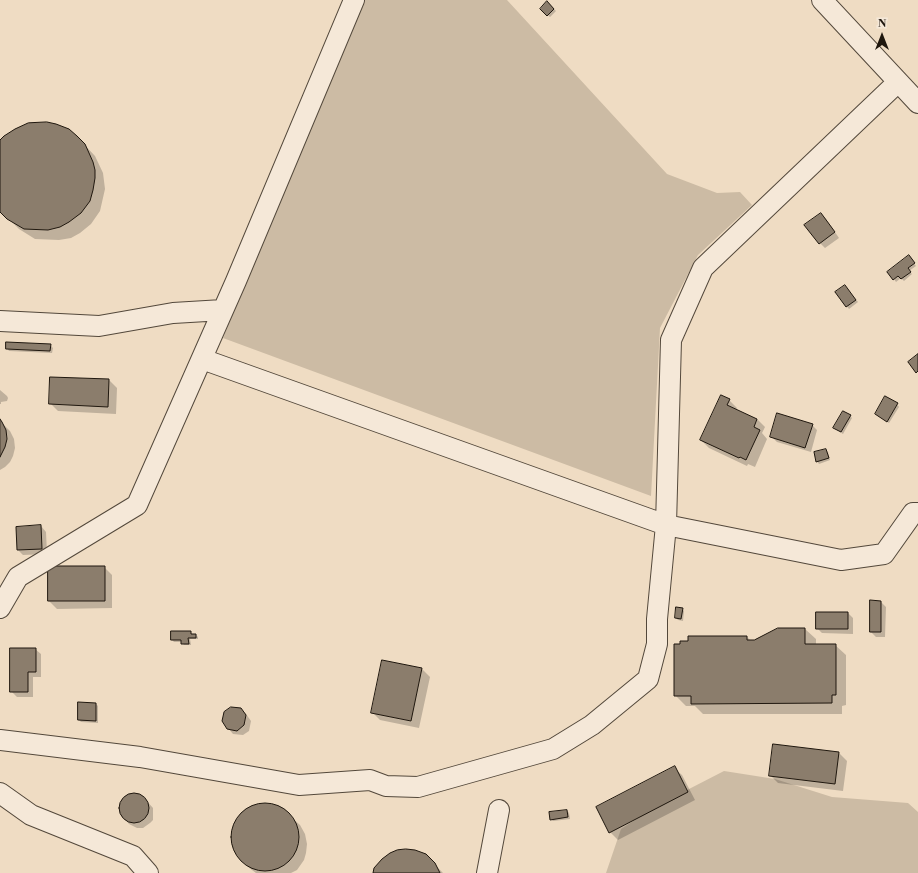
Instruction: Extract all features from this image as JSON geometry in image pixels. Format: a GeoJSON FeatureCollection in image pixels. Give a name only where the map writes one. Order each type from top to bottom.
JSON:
{"type":"FeatureCollection","features":[{"type":"Feature","properties":{"kind":"street"},"geometry":{"type":"LineString","coordinates":[[0,608],[18,577],[137,505],[202,359],[354,0]]}},
{"type":"Feature","properties":{"kind":"street"},"geometry":{"type":"LineString","coordinates":[[822,0],[918,103]]}},
{"type":"Feature","properties":{"kind":"street"},"geometry":{"type":"LineString","coordinates":[[0,740],[140,757],[299,785],[370,780],[386,786],[418,787],[553,748],[592,725],[648,679],[657,644],[657,619],[666,525],[671,340],[703,268],[898,82]]}},
{"type":"Feature","properties":{"kind":"street"},"geometry":{"type":"LineString","coordinates":[[0,321],[99,326],[173,313],[223,310]]}},
{"type":"Feature","properties":{"kind":"street"},"geometry":{"type":"LineString","coordinates":[[202,359],[666,525],[841,560],[884,554],[913,513],[918,513]]}},
{"type":"Feature","properties":{"kind":"street"},"geometry":{"type":"LineString","coordinates":[[0,793],[31,815],[133,856],[148,873]]}},
{"type":"Feature","properties":{"kind":"street"},"geometry":{"type":"LineString","coordinates":[[487,873],[499,810]]}},
{"type":"Feature","properties":{"kind":"shaded area"},"geometry":{"type":"Polygon","coordinates":[[[361,0],[507,0],[667,174],[717,193],[740,192],[752,205],[698,255],[660,328],[651,496],[223,338],[361,0]]]}},
{"type":"Feature","properties":{"kind":"shaded area"},"geometry":{"type":"Polygon","coordinates":[[[724,771],[775,779],[832,797],[908,803],[918,812],[918,873],[606,873],[621,829],[656,806],[724,771]]]}},
{"type":"Feature","properties":{"kind":"building"},"geometry":{"type":"Polygon","coordinates":[[[547,1],[554,9],[547,16],[540,9],[547,1]]]}},
{"type":"Feature","properties":{"kind":"building"},"geometry":{"type":"Polygon","coordinates":[[[47,122],[69,129],[85,144],[95,170],[93,190],[90,201],[81,213],[69,222],[60,227],[48,230],[24,229],[7,219],[0,212],[0,140],[15,129],[28,123],[47,122]]]}},
{"type":"Feature","properties":{"kind":"building"},"geometry":{"type":"Polygon","coordinates":[[[821,213],[835,232],[819,244],[804,225],[821,213]]]}},
{"type":"Feature","properties":{"kind":"building"},"geometry":{"type":"Polygon","coordinates":[[[909,255],[915,263],[908,268],[911,272],[901,279],[898,276],[893,280],[887,272],[909,255]]]}},
{"type":"Feature","properties":{"kind":"building"},"geometry":{"type":"Polygon","coordinates":[[[845,285],[856,300],[846,307],[835,292],[845,285]]]}},
{"type":"Feature","properties":{"kind":"building"},"geometry":{"type":"Polygon","coordinates":[[[6,342],[51,344],[50,351],[6,349],[6,342]]]}},
{"type":"Feature","properties":{"kind":"building"},"geometry":{"type":"Polygon","coordinates":[[[918,354],[918,371],[916,373],[908,362],[918,354]]]}},
{"type":"Feature","properties":{"kind":"building"},"geometry":{"type":"Polygon","coordinates":[[[50,377],[109,379],[108,407],[49,404],[50,377]]]}},
{"type":"Feature","properties":{"kind":"building"},"geometry":{"type":"Polygon","coordinates":[[[721,395],[730,399],[727,405],[757,419],[754,427],[760,430],[746,460],[700,440],[721,395]]]}},
{"type":"Feature","properties":{"kind":"building"},"geometry":{"type":"Polygon","coordinates":[[[885,396],[898,403],[887,422],[875,414],[885,396]]]}},
{"type":"Feature","properties":{"kind":"building"},"geometry":{"type":"Polygon","coordinates":[[[843,411],[851,415],[841,432],[833,428],[843,411]]]}},
{"type":"Feature","properties":{"kind":"building"},"geometry":{"type":"Polygon","coordinates":[[[777,413],[813,424],[805,448],[770,437],[777,413]]]}},
{"type":"Feature","properties":{"kind":"building"},"geometry":{"type":"Polygon","coordinates":[[[0,419],[6,430],[7,439],[0,457],[0,419]]]}},
{"type":"Feature","properties":{"kind":"building"},"geometry":{"type":"Polygon","coordinates":[[[826,449],[829,458],[816,462],[814,452],[826,449]]]}},
{"type":"Feature","properties":{"kind":"building"},"geometry":{"type":"Polygon","coordinates":[[[41,525],[42,549],[17,550],[16,527],[41,525]]]}},
{"type":"Feature","properties":{"kind":"building"},"geometry":{"type":"Polygon","coordinates":[[[48,566],[105,566],[105,601],[48,601],[48,566]]]}},
{"type":"Feature","properties":{"kind":"building"},"geometry":{"type":"Polygon","coordinates":[[[870,600],[881,601],[881,632],[870,632],[870,600]]]}},
{"type":"Feature","properties":{"kind":"building"},"geometry":{"type":"Polygon","coordinates":[[[676,607],[683,608],[681,619],[675,618],[676,607]]]}},
{"type":"Feature","properties":{"kind":"building"},"geometry":{"type":"Polygon","coordinates":[[[816,612],[848,612],[848,629],[816,629],[816,612]]]}},
{"type":"Feature","properties":{"kind":"building"},"geometry":{"type":"Polygon","coordinates":[[[778,628],[805,628],[805,644],[836,644],[836,695],[832,695],[832,703],[691,704],[691,696],[674,696],[674,644],[680,644],[680,641],[688,641],[688,636],[747,636],[747,640],[754,640],[778,628]]]}},
{"type":"Feature","properties":{"kind":"building"},"geometry":{"type":"Polygon","coordinates":[[[171,631],[191,631],[191,634],[196,634],[196,638],[188,638],[189,644],[181,644],[181,640],[171,640],[171,631]]]}},
{"type":"Feature","properties":{"kind":"building"},"geometry":{"type":"Polygon","coordinates":[[[10,648],[36,648],[36,672],[28,672],[28,692],[10,692],[10,648]]]}},
{"type":"Feature","properties":{"kind":"building"},"geometry":{"type":"Polygon","coordinates":[[[382,660],[422,668],[411,721],[371,713],[382,660]]]}},
{"type":"Feature","properties":{"kind":"building"},"geometry":{"type":"Polygon","coordinates":[[[78,702],[96,703],[96,721],[78,720],[78,702]]]}},
{"type":"Feature","properties":{"kind":"building"},"geometry":{"type":"Polygon","coordinates":[[[231,707],[241,708],[246,715],[244,725],[237,731],[227,729],[222,721],[224,712],[231,707]]]}},
{"type":"Feature","properties":{"kind":"building"},"geometry":{"type":"Polygon","coordinates":[[[773,744],[839,752],[835,784],[769,776],[773,744]]]}},
{"type":"Feature","properties":{"kind":"building"},"geometry":{"type":"Polygon","coordinates":[[[675,766],[688,792],[609,833],[596,807],[675,766]]]}},
{"type":"Feature","properties":{"kind":"building"},"geometry":{"type":"Polygon","coordinates":[[[134,793],[145,797],[149,808],[145,819],[134,823],[123,819],[119,808],[123,797],[134,793]]]}},
{"type":"Feature","properties":{"kind":"building"},"geometry":{"type":"Polygon","coordinates":[[[265,803],[278,805],[289,813],[297,824],[299,837],[297,850],[289,861],[278,869],[265,871],[252,869],[241,861],[233,850],[231,837],[233,824],[241,813],[252,805],[265,803]]]}},
{"type":"Feature","properties":{"kind":"building"},"geometry":{"type":"Polygon","coordinates":[[[567,810],[568,817],[550,820],[549,812],[567,810]]]}},
{"type":"Feature","properties":{"kind":"building"},"geometry":{"type":"Polygon","coordinates":[[[397,850],[415,850],[426,854],[435,863],[440,873],[373,873],[374,868],[390,853],[397,850]]]}}]}
